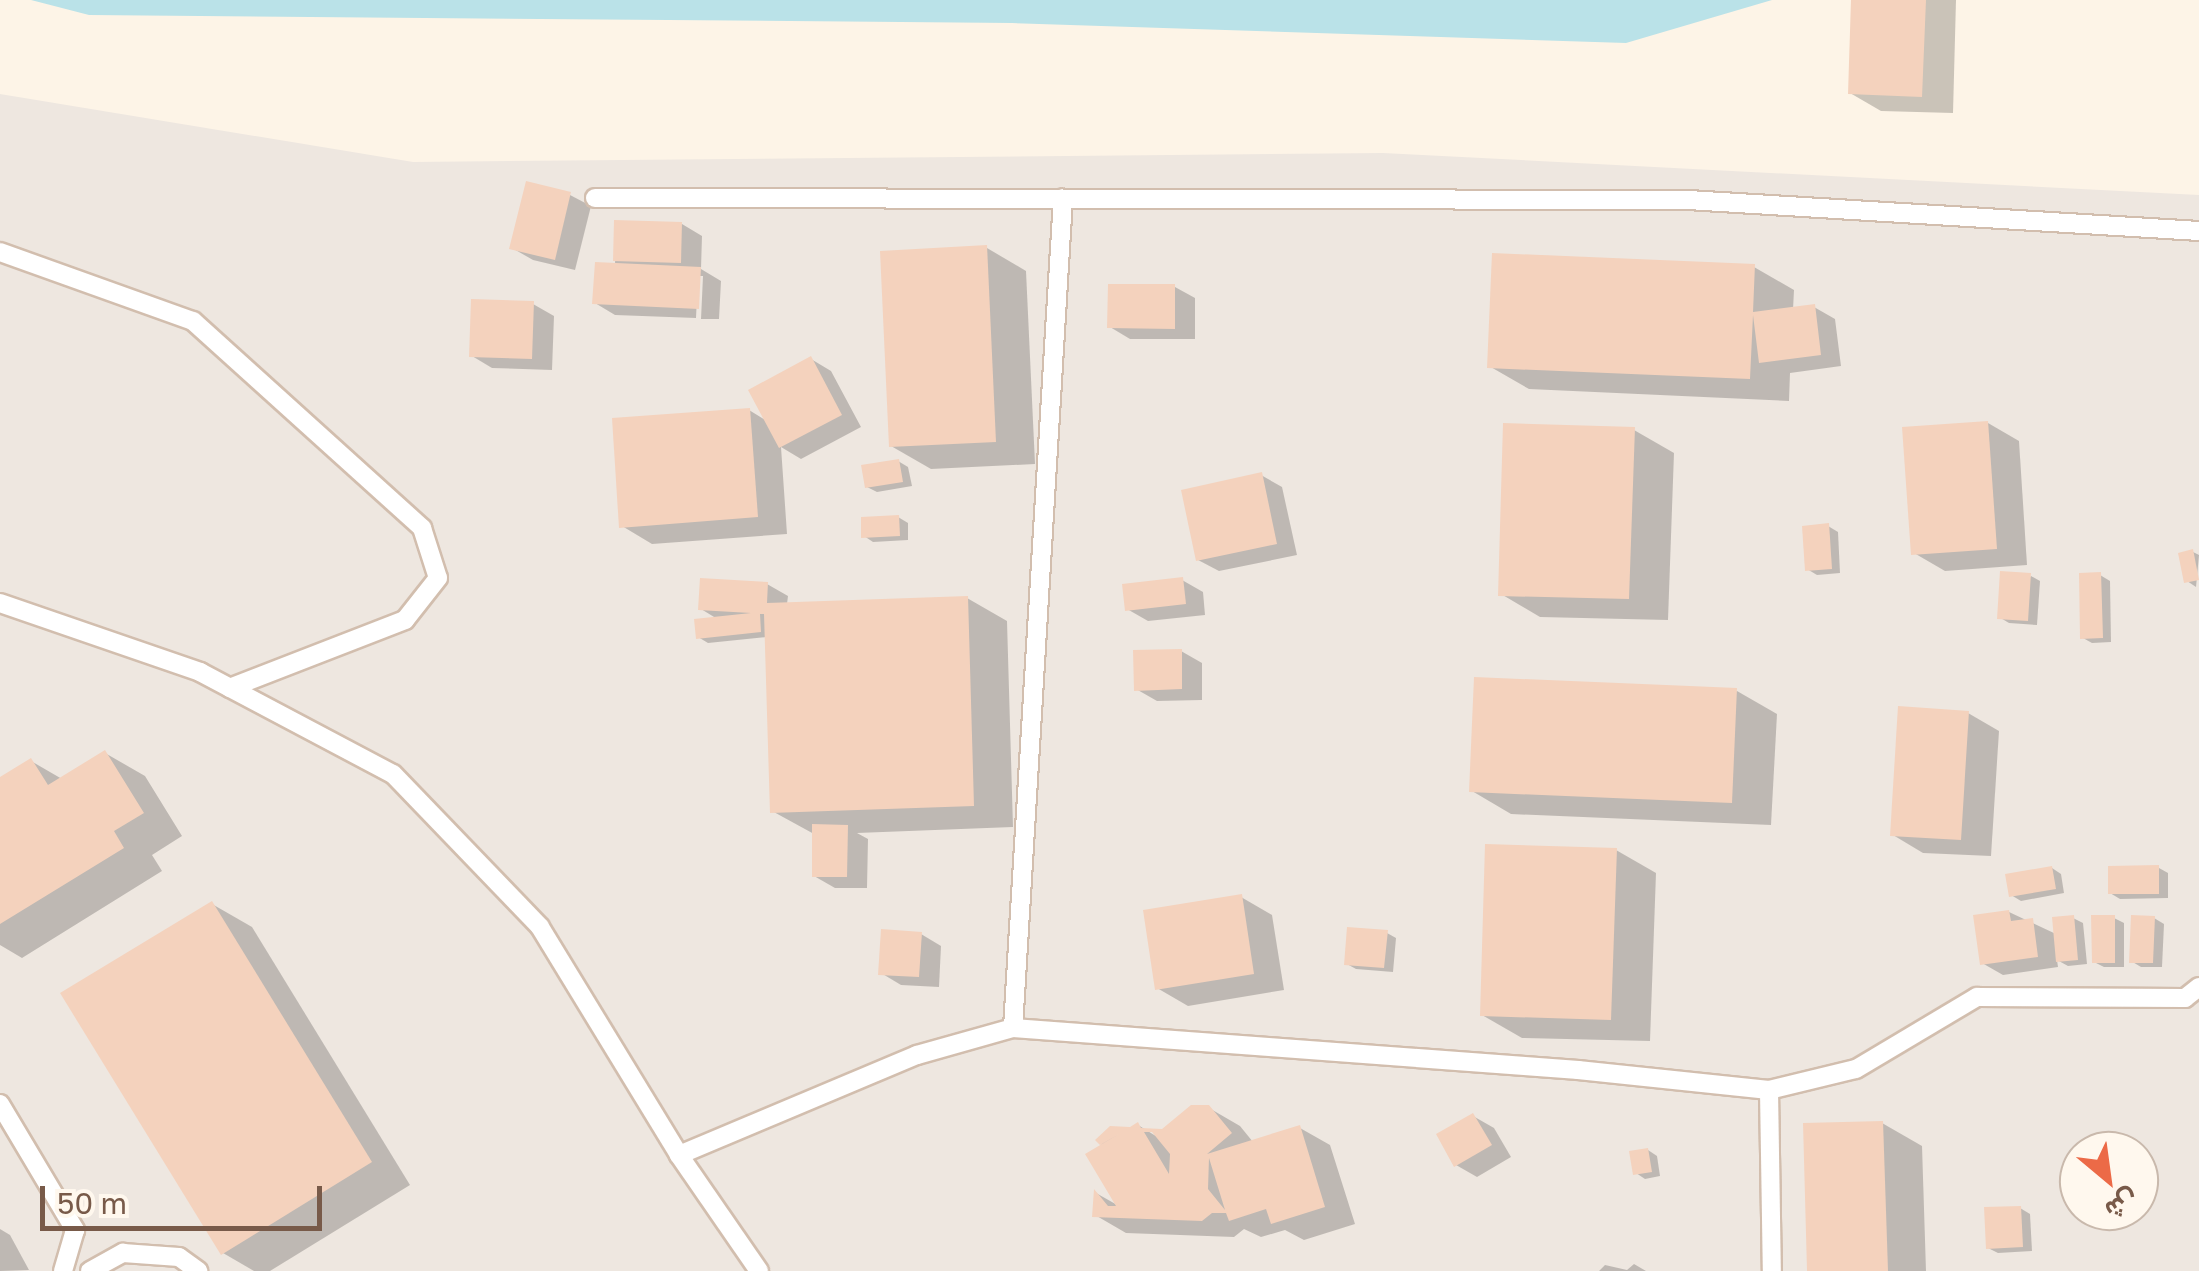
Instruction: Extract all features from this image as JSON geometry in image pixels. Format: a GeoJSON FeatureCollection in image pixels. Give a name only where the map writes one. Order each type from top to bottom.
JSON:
{"type":"FeatureCollection","features":[{"type":"Feature","properties":{"kind":"lane"},"geometry":{"type":"LineString","coordinates":[[595,198],[1688,200],[2199,231]]}},
{"type":"Feature","properties":{"kind":"lane"},"geometry":{"type":"LineString","coordinates":[[1013,1028],[1063,198]]}},
{"type":"Feature","properties":{"kind":"lane"},"geometry":{"type":"LineString","coordinates":[[0,252],[193,321],[422,528],[438,578],[406,620],[230,688]]}},
{"type":"Feature","properties":{"kind":"lane"},"geometry":{"type":"LineString","coordinates":[[0,603],[200,672],[393,774],[540,927],[679,1154],[759,1271]]}},
{"type":"Feature","properties":{"kind":"lane"},"geometry":{"type":"LineString","coordinates":[[679,1154],[917,1055],[1013,1028],[1578,1070],[1769,1090],[1856,1069],[1977,996],[2185,998],[2199,986]]}},
{"type":"Feature","properties":{"kind":"lane"},"geometry":{"type":"LineString","coordinates":[[1769,1090],[1772,1271]]}},
{"type":"Feature","properties":{"kind":"lane"},"geometry":{"type":"LineString","coordinates":[[0,1104],[76,1230],[64,1271]]}},
{"type":"Feature","properties":{"kind":"lane"},"geometry":{"type":"LineString","coordinates":[[90,1271],[123,1253],[178,1257],[198,1271]]}},
{"type":"Feature","properties":{"kind":"shaded area"},"geometry":{"type":"Polygon","coordinates":[[[0,94],[413,162],[1383,153],[2199,195],[2199,1271],[0,1271],[0,94]]]}},
{"type":"Feature","properties":{"kind":"water"},"geometry":{"type":"Polygon","coordinates":[[[31,0],[1772,0],[1626,43],[1012,23],[89,15],[31,0]]]}},
{"type":"Feature","properties":{"kind":"building"},"geometry":{"type":"Polygon","coordinates":[[[1851,0],[1926,0],[1922,97],[1848,94],[1851,0]]]}},
{"type":"Feature","properties":{"kind":"building"},"geometry":{"type":"Polygon","coordinates":[[[526,181],[571,192],[555,260],[509,249],[526,181]]]}},
{"type":"Feature","properties":{"kind":"building"},"geometry":{"type":"Polygon","coordinates":[[[614,220],[682,222],[681,263],[613,261],[614,220]]]}},
{"type":"Feature","properties":{"kind":"building"},"geometry":{"type":"Polygon","coordinates":[[[987,245],[996,442],[889,447],[880,251],[987,245]]]}},
{"type":"Feature","properties":{"kind":"building"},"geometry":{"type":"Polygon","coordinates":[[[1492,253],[1755,264],[1753,312],[1815,304],[1821,355],[1759,363],[1753,315],[1750,379],[1487,368],[1492,253]]]}},
{"type":"Feature","properties":{"kind":"building"},"geometry":{"type":"Polygon","coordinates":[[[595,262],[701,267],[699,309],[592,304],[595,262]]]}},
{"type":"Feature","properties":{"kind":"building"},"geometry":{"type":"Polygon","coordinates":[[[1108,284],[1175,284],[1175,329],[1107,328],[1108,284]]]}},
{"type":"Feature","properties":{"kind":"building"},"geometry":{"type":"Polygon","coordinates":[[[471,299],[534,301],[532,359],[469,357],[471,299]]]}},
{"type":"Feature","properties":{"kind":"building"},"geometry":{"type":"Polygon","coordinates":[[[811,356],[842,415],[779,448],[748,390],[811,356]]]}},
{"type":"Feature","properties":{"kind":"building"},"geometry":{"type":"Polygon","coordinates":[[[750,408],[758,517],[619,528],[612,418],[750,408]]]}},
{"type":"Feature","properties":{"kind":"building"},"geometry":{"type":"Polygon","coordinates":[[[1988,421],[1997,549],[1911,555],[1902,427],[1988,421]]]}},
{"type":"Feature","properties":{"kind":"building"},"geometry":{"type":"Polygon","coordinates":[[[1503,423],[1635,427],[1629,599],[1498,596],[1503,423]]]}},
{"type":"Feature","properties":{"kind":"building"},"geometry":{"type":"Polygon","coordinates":[[[899,459],[903,482],[865,488],[861,465],[899,459]]]}},
{"type":"Feature","properties":{"kind":"building"},"geometry":{"type":"Polygon","coordinates":[[[1262,472],[1277,544],[1196,561],[1181,490],[1262,472]]]}},
{"type":"Feature","properties":{"kind":"building"},"geometry":{"type":"Polygon","coordinates":[[[899,515],[900,536],[861,538],[861,517],[899,515]]]}},
{"type":"Feature","properties":{"kind":"building"},"geometry":{"type":"Polygon","coordinates":[[[1829,523],[1832,569],[1805,571],[1802,526],[1829,523]]]}},
{"type":"Feature","properties":{"kind":"building"},"geometry":{"type":"Polygon","coordinates":[[[2193,549],[2199,580],[2184,583],[2178,553],[2193,549]]]}},
{"type":"Feature","properties":{"kind":"building"},"geometry":{"type":"Polygon","coordinates":[[[2000,571],[2031,573],[2028,621],[1997,619],[2000,571]]]}},
{"type":"Feature","properties":{"kind":"building"},"geometry":{"type":"Polygon","coordinates":[[[2101,572],[2103,638],[2080,639],[2079,573],[2101,572]]]}},
{"type":"Feature","properties":{"kind":"building"},"geometry":{"type":"Polygon","coordinates":[[[1183,577],[1186,604],[1125,611],[1122,584],[1183,577]]]}},
{"type":"Feature","properties":{"kind":"building"},"geometry":{"type":"Polygon","coordinates":[[[700,578],[768,582],[767,603],[968,596],[974,806],[770,813],[764,614],[760,614],[761,632],[696,639],[694,619],[751,613],[698,610],[700,578]]]}},
{"type":"Feature","properties":{"kind":"building"},"geometry":{"type":"Polygon","coordinates":[[[1182,649],[1182,689],[1134,691],[1133,650],[1182,649]]]}},
{"type":"Feature","properties":{"kind":"building"},"geometry":{"type":"Polygon","coordinates":[[[1474,677],[1737,688],[1732,803],[1469,792],[1474,677]]]}},
{"type":"Feature","properties":{"kind":"building"},"geometry":{"type":"Polygon","coordinates":[[[1898,706],[1969,711],[1961,840],[1890,836],[1898,706]]]}},
{"type":"Feature","properties":{"kind":"building"},"geometry":{"type":"Polygon","coordinates":[[[105,750],[144,813],[114,831],[124,848],[0,924],[0,777],[31,758],[48,785],[105,750]]]}},
{"type":"Feature","properties":{"kind":"building"},"geometry":{"type":"Polygon","coordinates":[[[812,824],[848,825],[847,877],[812,877],[812,824]]]}},
{"type":"Feature","properties":{"kind":"building"},"geometry":{"type":"Polygon","coordinates":[[[1485,844],[1617,848],[1611,1020],[1480,1016],[1485,844]]]}},
{"type":"Feature","properties":{"kind":"building"},"geometry":{"type":"Polygon","coordinates":[[[2159,865],[2159,894],[2108,894],[2108,866],[2159,865]]]}},
{"type":"Feature","properties":{"kind":"building"},"geometry":{"type":"Polygon","coordinates":[[[2052,866],[2056,889],[2009,897],[2005,874],[2052,866]]]}},
{"type":"Feature","properties":{"kind":"building"},"geometry":{"type":"Polygon","coordinates":[[[1242,894],[1254,974],[1155,990],[1143,910],[1242,894]]]}},
{"type":"Feature","properties":{"kind":"building"},"geometry":{"type":"Polygon","coordinates":[[[212,901],[372,1162],[221,1255],[60,993],[212,901]]]}},
{"type":"Feature","properties":{"kind":"building"},"geometry":{"type":"Polygon","coordinates":[[[2009,910],[2011,921],[2033,918],[2038,957],[1980,965],[1973,915],[2009,910]]]}},
{"type":"Feature","properties":{"kind":"building"},"geometry":{"type":"Polygon","coordinates":[[[2074,915],[2078,960],[2056,962],[2052,917],[2074,915]]]}},
{"type":"Feature","properties":{"kind":"building"},"geometry":{"type":"Polygon","coordinates":[[[2091,915],[2115,915],[2115,963],[2092,963],[2091,915]]]}},
{"type":"Feature","properties":{"kind":"building"},"geometry":{"type":"Polygon","coordinates":[[[2131,915],[2155,916],[2153,963],[2129,963],[2131,915]]]}},
{"type":"Feature","properties":{"kind":"building"},"geometry":{"type":"Polygon","coordinates":[[[1347,927],[1388,930],[1384,968],[1344,965],[1347,927]]]}},
{"type":"Feature","properties":{"kind":"building"},"geometry":{"type":"Polygon","coordinates":[[[881,929],[922,932],[919,977],[878,975],[881,929]]]}},
{"type":"Feature","properties":{"kind":"building"},"geometry":{"type":"Polygon","coordinates":[[[1191,1105],[1209,1105],[1232,1133],[1207,1154],[1300,1125],[1325,1207],[1271,1224],[1266,1209],[1229,1221],[1226,1213],[1212,1213],[1202,1221],[1092,1217],[1094,1189],[1108,1206],[1116,1206],[1085,1154],[1124,1131],[1100,1145],[1095,1140],[1110,1126],[1130,1127],[1138,1122],[1141,1128],[1162,1129],[1191,1105]],[[1144,1132],[1169,1174],[1170,1154],[1152,1132],[1144,1132]],[[1209,1158],[1208,1189],[1225,1210],[1209,1158]]]}},
{"type":"Feature","properties":{"kind":"building"},"geometry":{"type":"Polygon","coordinates":[[[1473,1113],[1492,1145],[1454,1167],[1436,1134],[1473,1113]]]}},
{"type":"Feature","properties":{"kind":"building"},"geometry":{"type":"Polygon","coordinates":[[[1883,1121],[1888,1271],[1807,1271],[1803,1123],[1883,1121]]]}},
{"type":"Feature","properties":{"kind":"building"},"geometry":{"type":"Polygon","coordinates":[[[1648,1148],[1652,1172],[1633,1175],[1629,1151],[1648,1148]]]}},
{"type":"Feature","properties":{"kind":"building"},"geometry":{"type":"Polygon","coordinates":[[[2021,1206],[2023,1247],[1986,1249],[1984,1207],[2021,1206]]]}}]}
